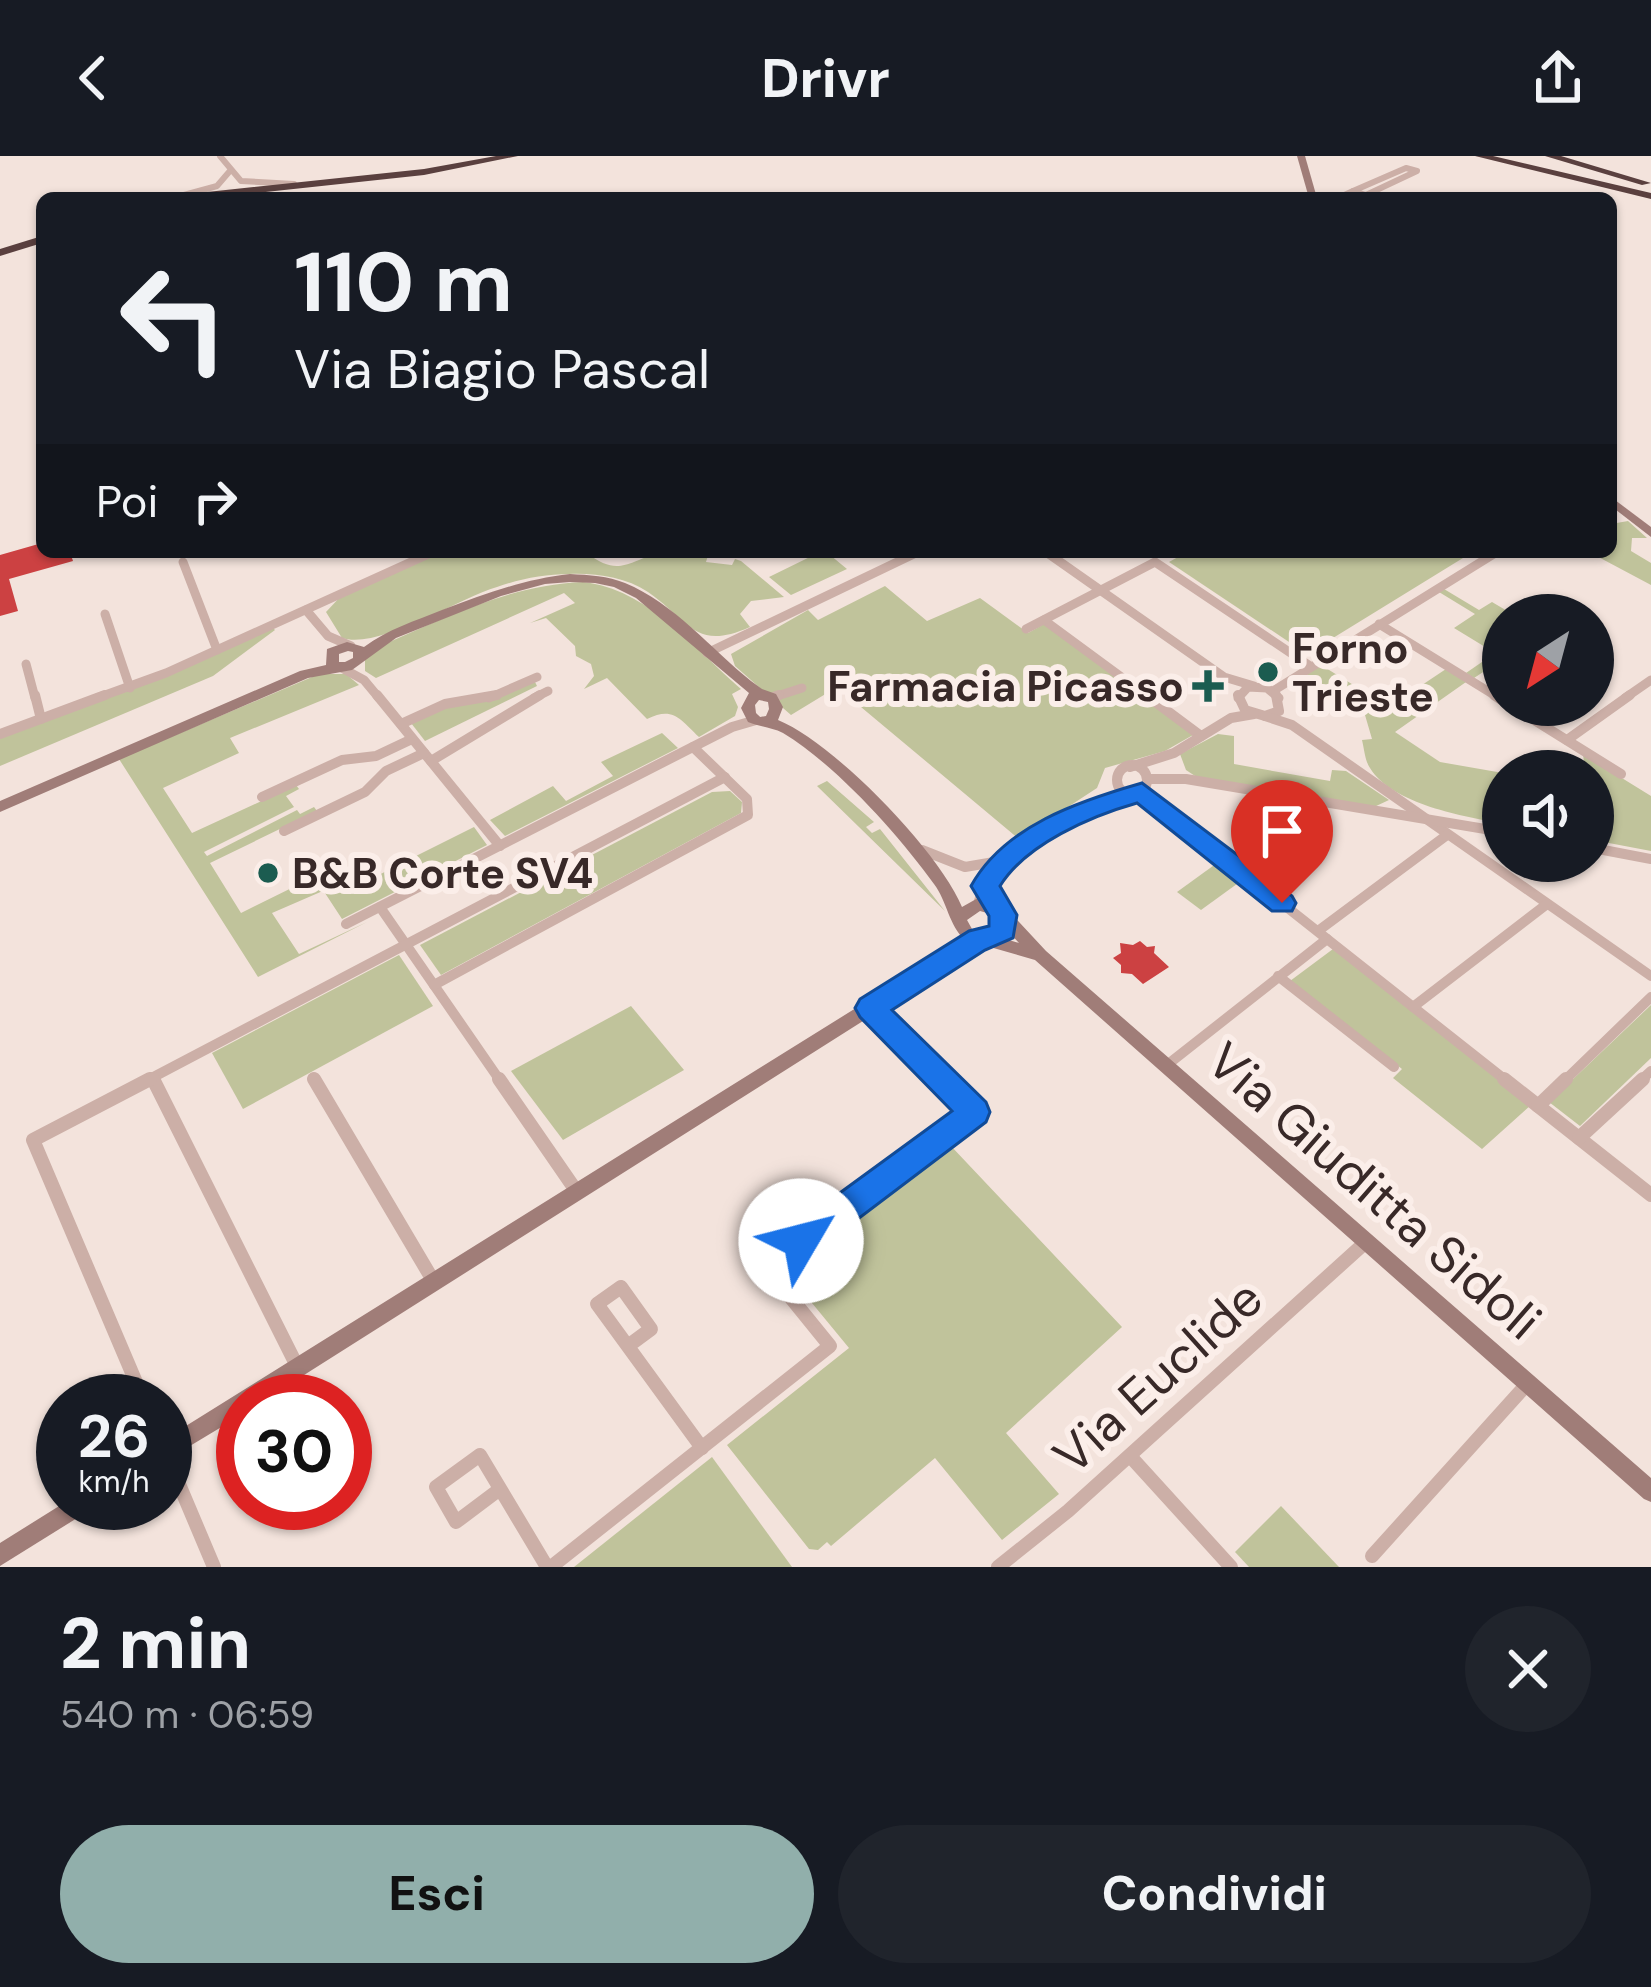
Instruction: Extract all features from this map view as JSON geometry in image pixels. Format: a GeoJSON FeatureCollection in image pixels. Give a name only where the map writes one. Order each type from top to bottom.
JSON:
{"type":"FeatureCollection","features":[{"type":"Feature","properties":{"kind":"highway"},"geometry":{"type":"LineString","coordinates":[[227,192],[431,171],[513,156]]}},
{"type":"Feature","properties":{"kind":"highway"},"geometry":{"type":"LineString","coordinates":[[1480,156],[1651,190]]}},
{"type":"Feature","properties":{"kind":"highway"},"geometry":{"type":"LineString","coordinates":[[1504,156],[1651,190]]}},
{"type":"Feature","properties":{"kind":"highway"},"geometry":{"type":"LineString","coordinates":[[1532,156],[1651,190]]}},
{"type":"Feature","properties":{"kind":"highway"},"geometry":{"type":"LineString","coordinates":[[1550,156],[1651,190]]}},
{"type":"Feature","properties":{"kind":"highway"},"geometry":{"type":"LineString","coordinates":[[291,192],[419,179],[528,158]]}},
{"type":"Feature","properties":{"kind":"highway"},"geometry":{"type":"LineString","coordinates":[[0,256],[36,244]]}},
{"type":"Feature","properties":{"kind":"street"},"geometry":{"type":"LineString","coordinates":[[220,156],[229,172],[250,183],[294,184]]}},
{"type":"Feature","properties":{"kind":"street"},"geometry":{"type":"LineString","coordinates":[[1301,156],[1312,192]]}},
{"type":"Feature","properties":{"kind":"street"},"geometry":{"type":"LineString","coordinates":[[1353,191],[1406,168],[1417,171],[1370,192]]}},
{"type":"Feature","properties":{"kind":"street"},"geometry":{"type":"LineString","coordinates":[[199,192],[218,187],[229,172]]}},
{"type":"Feature","properties":{"kind":"street"},"geometry":{"type":"LineString","coordinates":[[1311,185],[1317,192]]}},
{"type":"Feature","properties":{"kind":"street"},"geometry":{"type":"LineString","coordinates":[[1353,191],[1357,192]]}},
{"type":"Feature","properties":{"kind":"street"},"geometry":{"type":"LineString","coordinates":[[1617,502],[1651,533]]}},
{"type":"Feature","properties":{"kind":"street"},"geometry":{"type":"LineString","coordinates":[[0,734],[130,688],[420,558]]}},
{"type":"Feature","properties":{"kind":"street"},"geometry":{"type":"LineString","coordinates":[[707,653],[906,558]]}},
{"type":"Feature","properties":{"kind":"street"},"geometry":{"type":"LineString","coordinates":[[1055,558],[1224,677],[1273,691],[1292,725]]}},
{"type":"Feature","properties":{"kind":"street"},"geometry":{"type":"LineString","coordinates":[[1273,691],[1487,558]]}},
{"type":"Feature","properties":{"kind":"street"},"geometry":{"type":"LineString","coordinates":[[184,562],[218,650]]}},
{"type":"Feature","properties":{"kind":"street"},"geometry":{"type":"LineString","coordinates":[[1026,629],[1155,562],[1310,666]]}},
{"type":"Feature","properties":{"kind":"street"},"geometry":{"type":"LineString","coordinates":[[0,807],[493,594],[574,579],[606,581],[639,594],[740,682],[762,708]]}},
{"type":"Feature","properties":{"kind":"street"},"geometry":{"type":"LineString","coordinates":[[306,610],[328,636],[356,652],[364,680]]}},
{"type":"Feature","properties":{"kind":"street"},"geometry":{"type":"LineString","coordinates":[[105,614],[130,688]]}},
{"type":"Feature","properties":{"kind":"street"},"geometry":{"type":"LineString","coordinates":[[1044,620],[1202,736]]}},
{"type":"Feature","properties":{"kind":"street"},"geometry":{"type":"LineString","coordinates":[[1379,624],[1482,688]]}},
{"type":"Feature","properties":{"kind":"street"},"geometry":{"type":"LineString","coordinates":[[328,636],[335,662],[364,680],[500,846]]}},
{"type":"Feature","properties":{"kind":"street"},"geometry":{"type":"LineString","coordinates":[[689,637],[712,642],[741,637]]}},
{"type":"Feature","properties":{"kind":"street"},"geometry":{"type":"LineString","coordinates":[[721,665],[723,654],[741,637]]}},
{"type":"Feature","properties":{"kind":"street"},"geometry":{"type":"LineString","coordinates":[[26,664],[40,719]]}},
{"type":"Feature","properties":{"kind":"street"},"geometry":{"type":"LineString","coordinates":[[401,724],[445,704],[491,698],[537,677]]}},
{"type":"Feature","properties":{"kind":"street"},"geometry":{"type":"LineString","coordinates":[[1224,677],[1238,700],[1259,715],[1292,725],[1651,976]]}},
{"type":"Feature","properties":{"kind":"street"},"geometry":{"type":"LineString","coordinates":[[1567,740],[1651,680]]}},
{"type":"Feature","properties":{"kind":"street"},"geometry":{"type":"LineString","coordinates":[[1231,718],[1238,700],[1254,686]]}},
{"type":"Feature","properties":{"kind":"street"},"geometry":{"type":"LineString","coordinates":[[346,924],[797,691]]}},
{"type":"Feature","properties":{"kind":"street"},"geometry":{"type":"LineString","coordinates":[[284,831],[364,792],[386,771],[480,737],[504,712],[548,692]]}},
{"type":"Feature","properties":{"kind":"street"},"geometry":{"type":"LineString","coordinates":[[1088,808],[1114,782],[1116,771],[1174,753],[1231,718],[1281,707]]}},
{"type":"Feature","properties":{"kind":"street","name":"Via Giuditta Sidoli"},"geometry":{"type":"LineString","coordinates":[[762,708],[930,855],[977,868],[1003,860]]}},
{"type":"Feature","properties":{"kind":"street"},"geometry":{"type":"LineString","coordinates":[[1544,726],[1621,774]]}},
{"type":"Feature","properties":{"kind":"street"},"geometry":{"type":"LineString","coordinates":[[262,797],[342,760],[376,756],[412,739]]}},
{"type":"Feature","properties":{"kind":"street"},"geometry":{"type":"LineString","coordinates":[[434,985],[744,818],[750,810],[748,801],[693,747]]}},
{"type":"Feature","properties":{"kind":"street"},"geometry":{"type":"LineString","coordinates":[[943,962],[968,912],[1003,860],[1088,808],[1135,792],[1174,753]]}},
{"type":"Feature","properties":{"kind":"street"},"geometry":{"type":"LineString","coordinates":[[1174,753],[1173,763],[1186,779]]}},
{"type":"Feature","properties":{"kind":"street"},"geometry":{"type":"LineString","coordinates":[[1130,767],[1150,779],[1186,779],[1482,828]]}},
{"type":"Feature","properties":{"kind":"street"},"geometry":{"type":"LineString","coordinates":[[132,1374],[32,1140],[725,778]]}},
{"type":"Feature","properties":{"kind":"street"},"geometry":{"type":"LineString","coordinates":[[1114,782],[1135,792],[1322,935],[1651,1196]]}},
{"type":"Feature","properties":{"kind":"street"},"geometry":{"type":"LineString","coordinates":[[1370,812],[1387,810],[1396,799]]}},
{"type":"Feature","properties":{"kind":"street","name":"Via Giuditta Sidoli"},"geometry":{"type":"LineString","coordinates":[[901,833],[968,912],[983,939],[1040,955]]}},
{"type":"Feature","properties":{"kind":"street"},"geometry":{"type":"LineString","coordinates":[[1167,1065],[1447,835]]}},
{"type":"Feature","properties":{"kind":"street"},"geometry":{"type":"LineString","coordinates":[[1478,856],[1482,844]]}},
{"type":"Feature","properties":{"kind":"street"},"geometry":{"type":"LineString","coordinates":[[1614,852],[1651,859]]}},
{"type":"Feature","properties":{"kind":"street"},"geometry":{"type":"LineString","coordinates":[[288,1374],[943,962],[998,935],[1002,915],[985,886]]}},
{"type":"Feature","properties":{"kind":"street"},"geometry":{"type":"LineString","coordinates":[[1413,1007],[1547,904]]}},
{"type":"Feature","properties":{"kind":"street"},"geometry":{"type":"LineString","coordinates":[[380,907],[577,1192]]}},
{"type":"Feature","properties":{"kind":"street","name":"Via Giuditta Sidoli"},"geometry":{"type":"LineString","coordinates":[[968,912],[1002,915],[1040,955],[1651,1492]]}},
{"type":"Feature","properties":{"kind":"street"},"geometry":{"type":"LineString","coordinates":[[1278,976],[1394,1067]]}},
{"type":"Feature","properties":{"kind":"street"},"geometry":{"type":"LineString","coordinates":[[1538,1106],[1651,997]]}},
{"type":"Feature","properties":{"kind":"street"},"geometry":{"type":"LineString","coordinates":[[500,1489],[456,1522],[436,1487],[480,1455],[549,1567],[830,1346],[766,1267],[975,1112],[870,1008]]}},
{"type":"Feature","properties":{"kind":"street"},"geometry":{"type":"LineString","coordinates":[[1579,1138],[1651,1071]]}},
{"type":"Feature","properties":{"kind":"street"},"geometry":{"type":"LineString","coordinates":[[152,1077],[298,1368]]}},
{"type":"Feature","properties":{"kind":"street"},"geometry":{"type":"LineString","coordinates":[[313,1078],[434,1282]]}},
{"type":"Feature","properties":{"kind":"street","name":"Via Euclide"},"geometry":{"type":"LineString","coordinates":[[998,1567],[1130,1456],[1367,1241]]}},
{"type":"Feature","properties":{"kind":"street"},"geometry":{"type":"LineString","coordinates":[[628,1346],[702,1448]]}},
{"type":"Feature","properties":{"kind":"street"},"geometry":{"type":"LineString","coordinates":[[1372,1556],[1528,1383]]}},
{"type":"Feature","properties":{"kind":"street"},"geometry":{"type":"LineString","coordinates":[[1130,1456],[1231,1567]]}},
{"type":"Feature","properties":{"kind":"street"},"geometry":{"type":"LineString","coordinates":[[192,1515],[214,1567]]}},
{"type":"Feature","properties":{"kind":"street"},"geometry":{"type":"LineString","coordinates":[[0,1556],[41,1530]]}},
{"type":"Feature","properties":{"kind":"green space"},"geometry":{"type":"Polygon","coordinates":[[[1628,521],[1647,538],[1632,538],[1631,551],[1651,563],[1651,585],[1600,558],[1617,558],[1617,523],[1628,521]]]}},
{"type":"Feature","properties":{"kind":"green space"},"geometry":{"type":"Polygon","coordinates":[[[425,558],[594,558],[614,566],[647,558],[707,558],[706,562],[732,565],[735,559],[741,561],[784,597],[751,601],[740,614],[750,627],[716,636],[693,629],[630,583],[600,575],[551,575],[497,587],[418,622],[358,640],[342,638],[326,612],[341,596],[425,558]]]}},
{"type":"Feature","properties":{"kind":"green space"},"geometry":{"type":"Polygon","coordinates":[[[808,558],[834,558],[847,569],[791,595],[769,577],[808,558]]]}},
{"type":"Feature","properties":{"kind":"green space"},"geometry":{"type":"Polygon","coordinates":[[[1176,558],[1463,558],[1307,654],[1169,562],[1176,558]]]}},
{"type":"Feature","properties":{"kind":"green space"},"geometry":{"type":"Polygon","coordinates":[[[583,582],[628,596],[687,639],[741,689],[732,694],[738,707],[735,716],[699,737],[670,714],[647,719],[607,678],[584,689],[594,676],[591,664],[576,656],[575,646],[546,618],[530,623],[575,603],[564,593],[376,678],[365,671],[365,660],[378,647],[453,614],[529,589],[583,582]]]}},
{"type":"Feature","properties":{"kind":"green space"},"geometry":{"type":"Polygon","coordinates":[[[885,586],[927,621],[980,598],[1028,633],[1044,624],[1193,735],[1165,751],[1105,768],[1097,788],[1019,839],[837,687],[791,715],[735,666],[731,654],[808,610],[818,620],[885,586]]]}},
{"type":"Feature","properties":{"kind":"green space"},"geometry":{"type":"Polygon","coordinates":[[[1444,589],[1482,608],[1482,645],[1454,628],[1475,614],[1439,592],[1444,589]]]}},
{"type":"Feature","properties":{"kind":"green space"},"geometry":{"type":"Polygon","coordinates":[[[272,627],[275,630],[213,676],[0,766],[0,737],[272,627]]]}},
{"type":"Feature","properties":{"kind":"green space"},"geometry":{"type":"Polygon","coordinates":[[[1482,662],[1482,673],[1474,678],[1466,673],[1482,662]]]}},
{"type":"Feature","properties":{"kind":"green space"},"geometry":{"type":"Polygon","coordinates":[[[1321,665],[1389,707],[1446,669],[1466,682],[1395,732],[1440,762],[1482,769],[1482,820],[1430,807],[1381,781],[1366,758],[1362,740],[1372,739],[1358,691],[1317,687],[1305,676],[1321,665]]]}},
{"type":"Feature","properties":{"kind":"green space"},"geometry":{"type":"Polygon","coordinates":[[[319,674],[346,674],[359,685],[230,738],[239,753],[163,788],[192,833],[296,785],[299,789],[286,796],[294,807],[204,852],[207,856],[297,810],[300,814],[314,807],[317,811],[210,863],[241,913],[322,873],[332,887],[272,913],[299,954],[367,922],[258,977],[119,759],[319,674]]]}},
{"type":"Feature","properties":{"kind":"green space"},"geometry":{"type":"Polygon","coordinates":[[[535,682],[537,686],[425,741],[411,723],[446,707],[535,682]]]}},
{"type":"Feature","properties":{"kind":"green space"},"geometry":{"type":"Polygon","coordinates":[[[662,733],[678,748],[505,836],[490,820],[553,786],[566,801],[613,776],[601,762],[662,733]]]}},
{"type":"Feature","properties":{"kind":"green space"},"geometry":{"type":"Polygon","coordinates":[[[1218,734],[1234,736],[1234,764],[1330,781],[1332,770],[1346,771],[1389,800],[1374,807],[1198,778],[1186,770],[1180,754],[1218,734]]]}},
{"type":"Feature","properties":{"kind":"green space"},"geometry":{"type":"Polygon","coordinates":[[[1614,773],[1651,796],[1651,851],[1614,844],[1614,773]]]}},
{"type":"Feature","properties":{"kind":"green space"},"geometry":{"type":"Polygon","coordinates":[[[827,781],[874,822],[866,827],[872,833],[880,829],[945,911],[817,786],[827,781]]]}},
{"type":"Feature","properties":{"kind":"green space"},"geometry":{"type":"Polygon","coordinates":[[[730,791],[742,802],[741,813],[441,975],[420,945],[712,792],[730,791]]]}},
{"type":"Feature","properties":{"kind":"green space"},"geometry":{"type":"Polygon","coordinates":[[[474,827],[487,845],[342,919],[325,893],[345,884],[350,890],[398,865],[395,859],[406,854],[410,859],[474,827]]]}},
{"type":"Feature","properties":{"kind":"green space"},"geometry":{"type":"Polygon","coordinates":[[[1217,863],[1241,881],[1201,910],[1177,892],[1217,863]]]}},
{"type":"Feature","properties":{"kind":"green space"},"geometry":{"type":"Polygon","coordinates":[[[1333,949],[1531,1105],[1482,1149],[1393,1078],[1402,1069],[1290,981],[1333,949]]]}},
{"type":"Feature","properties":{"kind":"green space"},"geometry":{"type":"Polygon","coordinates":[[[399,955],[433,1006],[243,1109],[212,1053],[399,955]]]}},
{"type":"Feature","properties":{"kind":"green space"},"geometry":{"type":"Polygon","coordinates":[[[1651,1005],[1651,1058],[1580,1126],[1549,1102],[1651,1005]]]}},
{"type":"Feature","properties":{"kind":"green space"},"geometry":{"type":"Polygon","coordinates":[[[631,1006],[684,1070],[563,1140],[511,1071],[631,1006]]]}},
{"type":"Feature","properties":{"kind":"green space"},"geometry":{"type":"Polygon","coordinates":[[[950,1145],[1122,1327],[1006,1433],[1059,1494],[1002,1540],[935,1458],[831,1546],[827,1542],[818,1550],[809,1549],[727,1445],[849,1348],[784,1269],[950,1145]]]}},
{"type":"Feature","properties":{"kind":"green space"},"geometry":{"type":"Polygon","coordinates":[[[712,1457],[792,1567],[574,1567],[712,1457]]]}},
{"type":"Feature","properties":{"kind":"green space"},"geometry":{"type":"Polygon","coordinates":[[[1281,1506],[1339,1567],[1249,1567],[1235,1552],[1281,1506]]]}},
{"type":"Feature","properties":{"kind":"building"},"geometry":{"type":"Polygon","coordinates":[[[36,545],[36,558],[73,561],[9,579],[18,611],[0,616],[0,555],[36,545]]]}},
{"type":"Feature","properties":{"kind":"building"},"geometry":{"type":"Polygon","coordinates":[[[1140,941],[1155,946],[1154,953],[1169,967],[1143,984],[1132,974],[1121,973],[1121,965],[1113,958],[1121,953],[1120,943],[1140,941]]]}},
{"type":"Feature","properties":{"kind":"place","name":"Forno Trieste"},"geometry":{"type":"Point","coordinates":[1268,672]}},
{"type":"Feature","properties":{"kind":"place","name":"Farmacia Picasso"},"geometry":{"type":"Point","coordinates":[1208,686]}},
{"type":"Feature","properties":{"kind":"place","name":"B&B Corte SV4"},"geometry":{"type":"Point","coordinates":[268,873]}},
{"type":"Feature","properties":{"kind":"route"},"geometry":{"type":"LineString","coordinates":[[801,1241],[975,1112],[870,1008],[979,939],[994,938],[1003,930],[1003,915],[985,886],[1001,861],[1088,808],[1128,792],[1142,792],[1282,903]]}}]}
